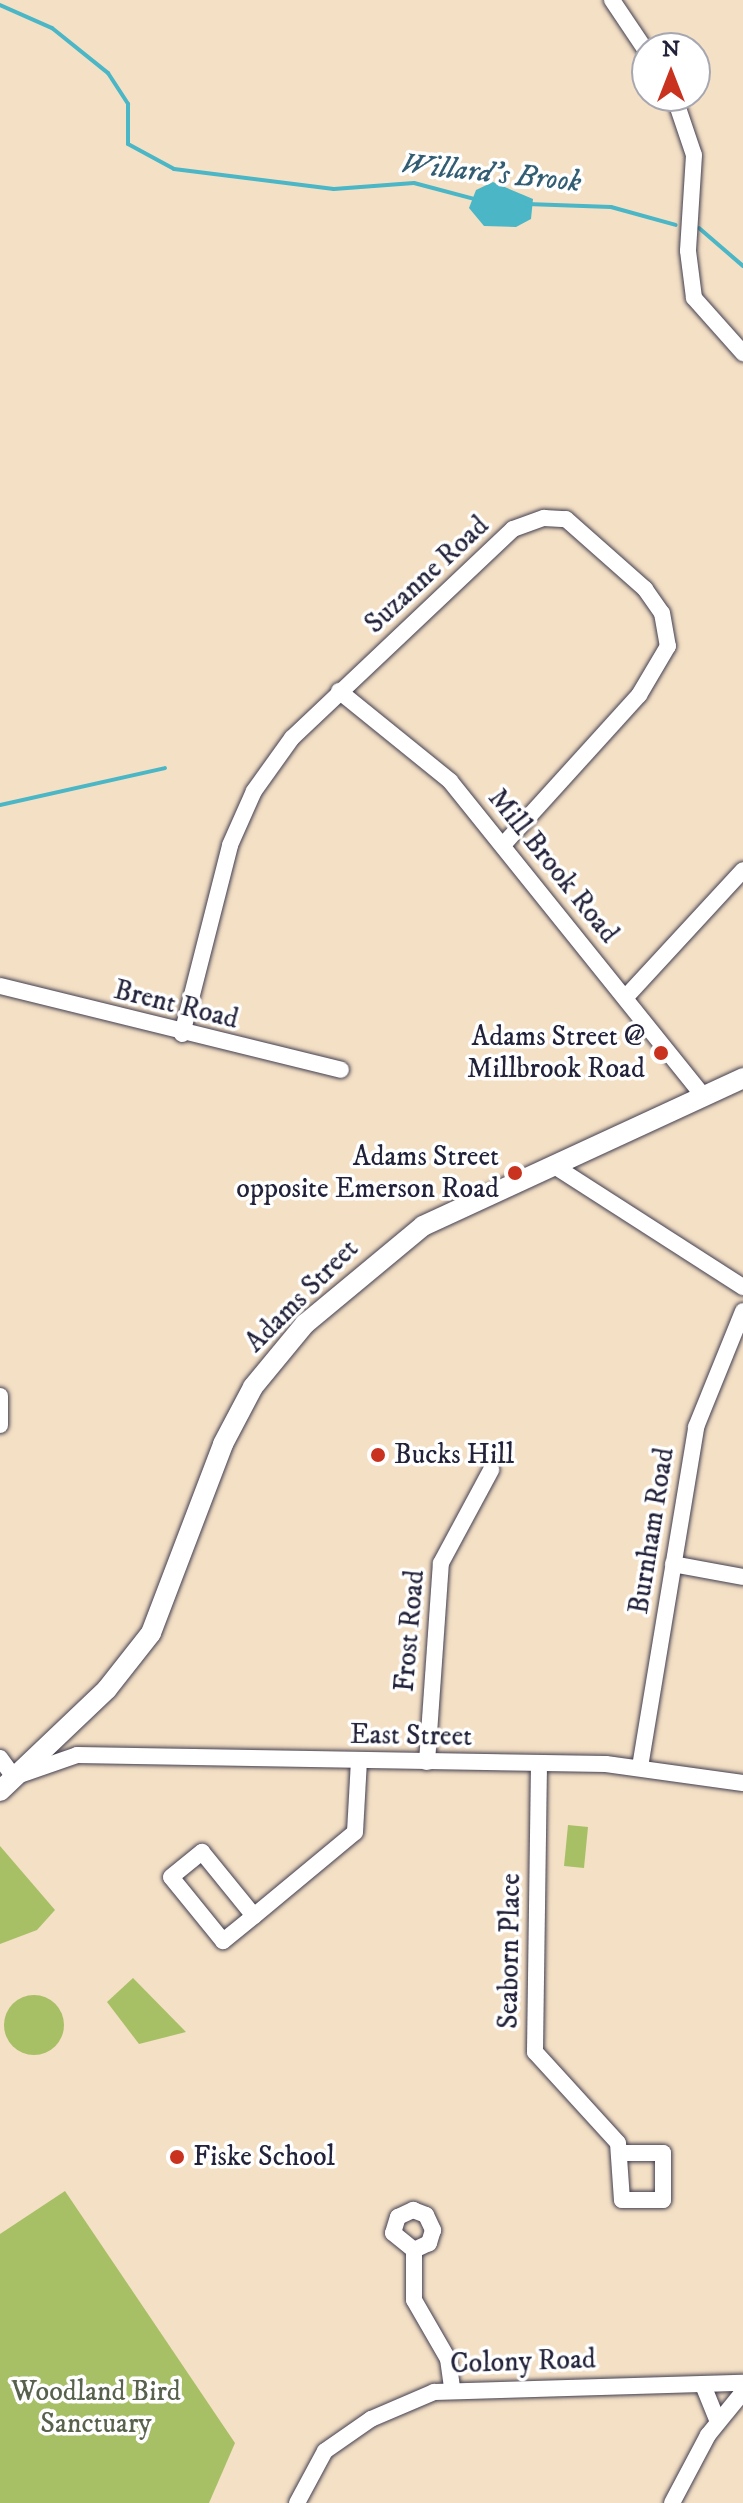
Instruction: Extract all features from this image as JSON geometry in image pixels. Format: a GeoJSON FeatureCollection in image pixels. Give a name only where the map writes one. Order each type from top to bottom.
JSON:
{"type":"FeatureCollection","features":[{"type":"Feature","properties":{"kind":"main road","name":"Adams Street"},"geometry":{"type":"LineString","coordinates":[[7,1784],[69,1724],[151,1633],[223,1444],[273,1359],[423,1226],[743,1078]]}},
{"type":"Feature","properties":{"kind":"street"},"geometry":{"type":"LineString","coordinates":[[612,0],[634,32]]}},
{"type":"Feature","properties":{"kind":"street"},"geometry":{"type":"LineString","coordinates":[[679,112],[694,155],[688,251],[694,298],[743,353]]}},
{"type":"Feature","properties":{"kind":"street","name":"Suzanne Road"},"geometry":{"type":"LineString","coordinates":[[182,1034],[230,845],[254,791],[339,691],[513,529],[544,518],[566,519],[597,541],[662,613],[668,646],[639,695],[503,845]]}},
{"type":"Feature","properties":{"kind":"street","name":"Mill Brook Road"},"geometry":{"type":"LineString","coordinates":[[339,691],[450,781],[703,1096]]}},
{"type":"Feature","properties":{"kind":"street"},"geometry":{"type":"LineString","coordinates":[[625,998],[743,870]]}},
{"type":"Feature","properties":{"kind":"street","name":"Brent Road"},"geometry":{"type":"LineString","coordinates":[[0,986],[182,1034],[341,1070]]}},
{"type":"Feature","properties":{"kind":"street"},"geometry":{"type":"LineString","coordinates":[[553,1165],[743,1287]]}},
{"type":"Feature","properties":{"kind":"street","name":"Burnham Road"},"geometry":{"type":"LineString","coordinates":[[640,1767],[696,1427],[743,1311]]}},
{"type":"Feature","properties":{"kind":"street"},"geometry":{"type":"LineString","coordinates":[[0,1396],[0,1425]]}},
{"type":"Feature","properties":{"kind":"street","name":"Frost Road"},"geometry":{"type":"LineString","coordinates":[[427,1762],[441,1563],[491,1470]]}},
{"type":"Feature","properties":{"kind":"street"},"geometry":{"type":"LineString","coordinates":[[673,1564],[743,1577]]}},
{"type":"Feature","properties":{"kind":"street"},"geometry":{"type":"LineString","coordinates":[[69,1724],[77,1755]]}},
{"type":"Feature","properties":{"kind":"street","name":"East Street"},"geometry":{"type":"LineString","coordinates":[[7,1784],[77,1755],[640,1767],[743,1783]]}},
{"type":"Feature","properties":{"kind":"street"},"geometry":{"type":"LineString","coordinates":[[0,1758],[7,1784]]}},
{"type":"Feature","properties":{"kind":"street"},"geometry":{"type":"LineString","coordinates":[[254,1916],[202,1852],[171,1877],[223,1941],[254,1916],[355,1832],[359,1761]]}},
{"type":"Feature","properties":{"kind":"street","name":"Seaborn Place"},"geometry":{"type":"LineString","coordinates":[[539,1764],[535,2052],[622,2153]]}},
{"type":"Feature","properties":{"kind":"street"},"geometry":{"type":"LineString","coordinates":[[414,2250],[414,2300],[448,2359],[452,2389]]}},
{"type":"Feature","properties":{"kind":"street","name":"Colony Road"},"geometry":{"type":"LineString","coordinates":[[297,2503],[304,2479],[349,2432],[396,2406],[452,2389],[743,2383]]}},
{"type":"Feature","properties":{"kind":"street"},"geometry":{"type":"LineString","coordinates":[[703,2385],[718,2422]]}},
{"type":"Feature","properties":{"kind":"street"},"geometry":{"type":"LineString","coordinates":[[672,2503],[718,2422],[743,2392]]}},
{"type":"Feature","properties":{"kind":"green space"},"geometry":{"type":"Polygon","coordinates":[[[568,1825],[588,1827],[584,1868],[564,1866],[568,1825]]]}},
{"type":"Feature","properties":{"kind":"green space"},"geometry":{"type":"Polygon","coordinates":[[[0,1846],[55,1910],[37,1930],[0,1944],[0,1846]]]}},
{"type":"Feature","properties":{"kind":"green space"},"geometry":{"type":"Polygon","coordinates":[[[133,1978],[186,2032],[139,2044],[107,2002],[133,1978]]]}},
{"type":"Feature","properties":{"kind":"green space"},"geometry":{"type":"Polygon","coordinates":[[[34,1995],[46,1997],[55,2004],[62,2013],[62,2037],[55,2046],[46,2053],[34,2055],[22,2053],[13,2046],[6,2037],[4,2025],[6,2013],[13,2004],[22,1997],[34,1995]]]}},
{"type":"Feature","properties":{"kind":"green space","name":"Woodland Bird Sanctuary"},"geometry":{"type":"Polygon","coordinates":[[[65,2191],[235,2443],[209,2503],[0,2503],[0,2234],[65,2191]]]}},
{"type":"Feature","properties":{"kind":"water"},"geometry":{"type":"Polygon","coordinates":[[[493,182],[533,199],[531,219],[516,227],[484,226],[469,208],[476,190],[493,182]]]}},
{"type":"Feature","properties":{"kind":"waterway","name":"Willard's Brook"},"geometry":{"type":"LineString","coordinates":[[0,5],[52,28],[108,73],[128,104],[128,144],[174,169],[334,189],[414,183],[474,199]]}},
{"type":"Feature","properties":{"kind":"waterway","name":"Willard's Brook"},"geometry":{"type":"LineString","coordinates":[[527,204],[611,207],[676,225]]}},
{"type":"Feature","properties":{"kind":"waterway","name":"Willard's Brook"},"geometry":{"type":"LineString","coordinates":[[699,228],[743,266]]}},
{"type":"Feature","properties":{"kind":"waterway"},"geometry":{"type":"LineString","coordinates":[[0,805],[165,768]]}},
{"type":"Feature","properties":{"kind":"place","name":"Adams Street @ Millbrook Road"},"geometry":{"type":"Point","coordinates":[661,1053]}},
{"type":"Feature","properties":{"kind":"place","name":"Adams Street opposite Emerson Road"},"geometry":{"type":"Point","coordinates":[515,1173]}},
{"type":"Feature","properties":{"kind":"place","name":"Bucks Hill"},"geometry":{"type":"Point","coordinates":[378,1455]}},
{"type":"Feature","properties":{"kind":"place","name":"Fiske School"},"geometry":{"type":"Point","coordinates":[177,2157]}}]}
